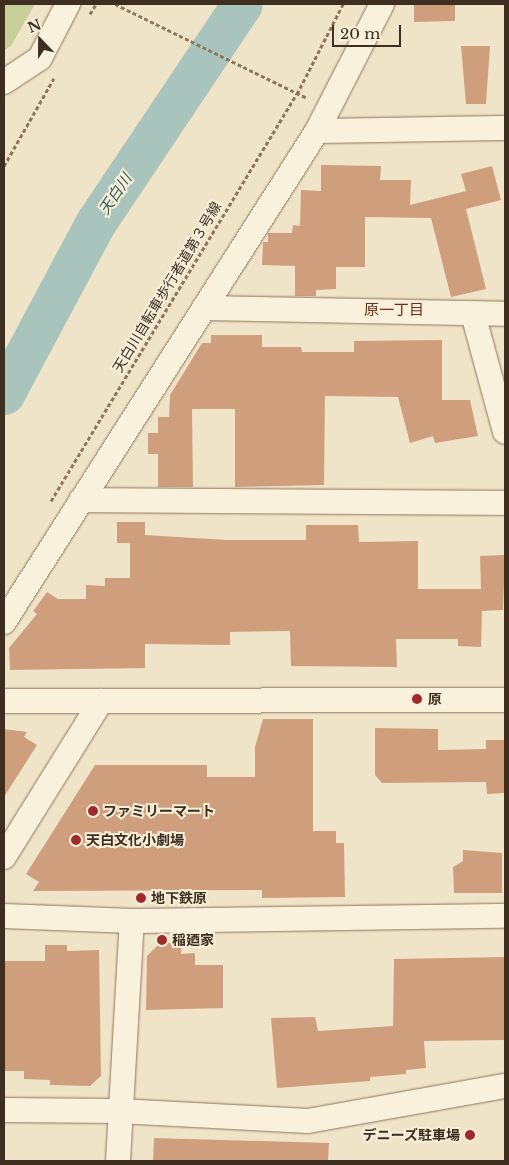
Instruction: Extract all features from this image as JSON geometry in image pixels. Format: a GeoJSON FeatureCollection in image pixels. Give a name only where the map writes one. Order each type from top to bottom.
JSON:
{"type":"FeatureCollection","features":[{"type":"Feature","properties":{"kind":"street"},"geometry":{"type":"LineString","coordinates":[[4,98],[10,79],[40,58],[68,4]]}},
{"type":"Feature","properties":{"kind":"street"},"geometry":{"type":"LineString","coordinates":[[4,622],[317,131],[382,4]]}},
{"type":"Feature","properties":{"kind":"street"},"geometry":{"type":"LineString","coordinates":[[317,131],[505,128]]}},
{"type":"Feature","properties":{"kind":"street"},"geometry":{"type":"LineString","coordinates":[[204,308],[505,314]]}},
{"type":"Feature","properties":{"kind":"street"},"geometry":{"type":"LineString","coordinates":[[474,314],[505,432]]}},
{"type":"Feature","properties":{"kind":"street"},"geometry":{"type":"LineString","coordinates":[[81,500],[505,503]]}},
{"type":"Feature","properties":{"kind":"street"},"geometry":{"type":"LineString","coordinates":[[4,701],[505,700]]}},
{"type":"Feature","properties":{"kind":"street"},"geometry":{"type":"LineString","coordinates":[[4,857],[101,701]]}},
{"type":"Feature","properties":{"kind":"street"},"geometry":{"type":"LineString","coordinates":[[4,916],[132,921],[505,916]]}},
{"type":"Feature","properties":{"kind":"street"},"geometry":{"type":"LineString","coordinates":[[118,1161],[119,1111],[132,921]]}},
{"type":"Feature","properties":{"kind":"street"},"geometry":{"type":"LineString","coordinates":[[4,1110],[119,1111],[308,1121],[505,1086]]}},
{"type":"Feature","properties":{"kind":"path"},"geometry":{"type":"LineString","coordinates":[[86,21],[96,4]]}},
{"type":"Feature","properties":{"kind":"path"},"geometry":{"type":"LineString","coordinates":[[115,4],[297,94]]}},
{"type":"Feature","properties":{"kind":"path","name":"天白川自転車歩行者道第３号線"},"geometry":{"type":"LineString","coordinates":[[48,505],[297,94],[343,4]]}},
{"type":"Feature","properties":{"kind":"path"},"geometry":{"type":"LineString","coordinates":[[4,166],[57,72]]}},
{"type":"Feature","properties":{"kind":"green space"},"geometry":{"type":"Polygon","coordinates":[[[4,4],[35,4],[11,46],[4,50],[4,4]]]}},
{"type":"Feature","properties":{"kind":"building"},"geometry":{"type":"Polygon","coordinates":[[[414,4],[455,4],[455,21],[414,22],[414,4]]]}},
{"type":"Feature","properties":{"kind":"building"},"geometry":{"type":"Polygon","coordinates":[[[461,46],[490,46],[486,104],[466,104],[461,46]]]}},
{"type":"Feature","properties":{"kind":"building"},"geometry":{"type":"Polygon","coordinates":[[[321,165],[381,166],[380,180],[411,180],[410,205],[466,191],[461,174],[492,166],[501,200],[466,209],[486,289],[451,297],[431,218],[365,217],[365,267],[336,267],[336,289],[316,290],[316,296],[295,296],[295,266],[262,265],[263,242],[268,242],[268,233],[292,233],[293,225],[300,226],[301,190],[321,191],[321,165]]]}},
{"type":"Feature","properties":{"kind":"building"},"geometry":{"type":"Polygon","coordinates":[[[211,335],[262,335],[262,347],[301,347],[302,352],[354,352],[354,341],[442,340],[442,400],[470,400],[478,436],[435,443],[433,436],[410,443],[398,397],[325,396],[324,485],[235,487],[235,409],[192,409],[193,487],[158,487],[158,454],[148,454],[148,433],[158,433],[158,417],[169,417],[170,395],[202,343],[211,343],[211,335]]]}},
{"type":"Feature","properties":{"kind":"building"},"geometry":{"type":"Polygon","coordinates":[[[117,522],[145,522],[145,535],[227,540],[306,540],[306,525],[358,525],[359,542],[418,541],[418,589],[481,589],[480,556],[505,555],[503,610],[482,611],[481,647],[458,646],[458,639],[396,639],[397,667],[291,666],[290,631],[230,632],[230,645],[145,644],[145,668],[10,670],[9,648],[37,614],[33,611],[47,592],[58,599],[86,599],[86,585],[105,586],[105,578],[130,578],[130,543],[117,543],[117,522]]]}},
{"type":"Feature","properties":{"kind":"building"},"geometry":{"type":"Polygon","coordinates":[[[263,719],[313,719],[313,831],[336,831],[336,843],[344,843],[345,897],[262,898],[262,890],[33,891],[39,882],[26,874],[95,765],[207,765],[207,777],[255,777],[255,747],[263,719]]]}},
{"type":"Feature","properties":{"kind":"building"},"geometry":{"type":"Polygon","coordinates":[[[375,728],[438,729],[438,750],[486,749],[486,740],[505,740],[505,793],[487,794],[486,782],[382,783],[375,775],[375,728]]]}},
{"type":"Feature","properties":{"kind":"building"},"geometry":{"type":"Polygon","coordinates":[[[4,729],[27,732],[24,737],[37,745],[4,797],[4,729]]]}},
{"type":"Feature","properties":{"kind":"building"},"geometry":{"type":"Polygon","coordinates":[[[463,850],[502,853],[502,893],[454,893],[453,867],[463,861],[463,850]]]}},
{"type":"Feature","properties":{"kind":"building"},"geometry":{"type":"Polygon","coordinates":[[[160,943],[182,943],[181,954],[195,953],[195,965],[223,965],[223,1008],[146,1010],[147,956],[160,943]]]}},
{"type":"Feature","properties":{"kind":"building"},"geometry":{"type":"Polygon","coordinates":[[[45,945],[67,945],[67,951],[99,950],[101,1076],[90,1086],[50,1085],[50,1080],[24,1079],[24,1071],[4,1071],[4,961],[45,961],[45,945]]]}},
{"type":"Feature","properties":{"kind":"building"},"geometry":{"type":"Polygon","coordinates":[[[505,957],[505,1040],[424,1041],[426,1068],[406,1070],[406,1074],[370,1077],[370,1081],[277,1088],[271,1018],[315,1017],[318,1031],[393,1026],[394,959],[505,957]]]}},
{"type":"Feature","properties":{"kind":"building"},"geometry":{"type":"Polygon","coordinates":[[[154,1138],[329,1143],[328,1161],[153,1161],[154,1138]]]}},
{"type":"Feature","properties":{"kind":"waterway","name":"天白川"},"geometry":{"type":"LineString","coordinates":[[4,394],[96,222],[242,4]]}},
{"type":"Feature","properties":{"kind":"place","name":"原"},"geometry":{"type":"Point","coordinates":[417,699]}},
{"type":"Feature","properties":{"kind":"place","name":"ファミリーマート"},"geometry":{"type":"Point","coordinates":[93,811]}},
{"type":"Feature","properties":{"kind":"place","name":"天白文化小劇場"},"geometry":{"type":"Point","coordinates":[76,840]}},
{"type":"Feature","properties":{"kind":"place","name":"地下鉄原"},"geometry":{"type":"Point","coordinates":[141,898]}},
{"type":"Feature","properties":{"kind":"place","name":"稲廼家"},"geometry":{"type":"Point","coordinates":[162,940]}},
{"type":"Feature","properties":{"kind":"place","name":"デニーズ駐車場"},"geometry":{"type":"Point","coordinates":[470,1135]}},
{"type":"Feature","properties":{"kind":"district","name":"原一丁目"},"geometry":{"type":"Point","coordinates":[394,310]}}]}
